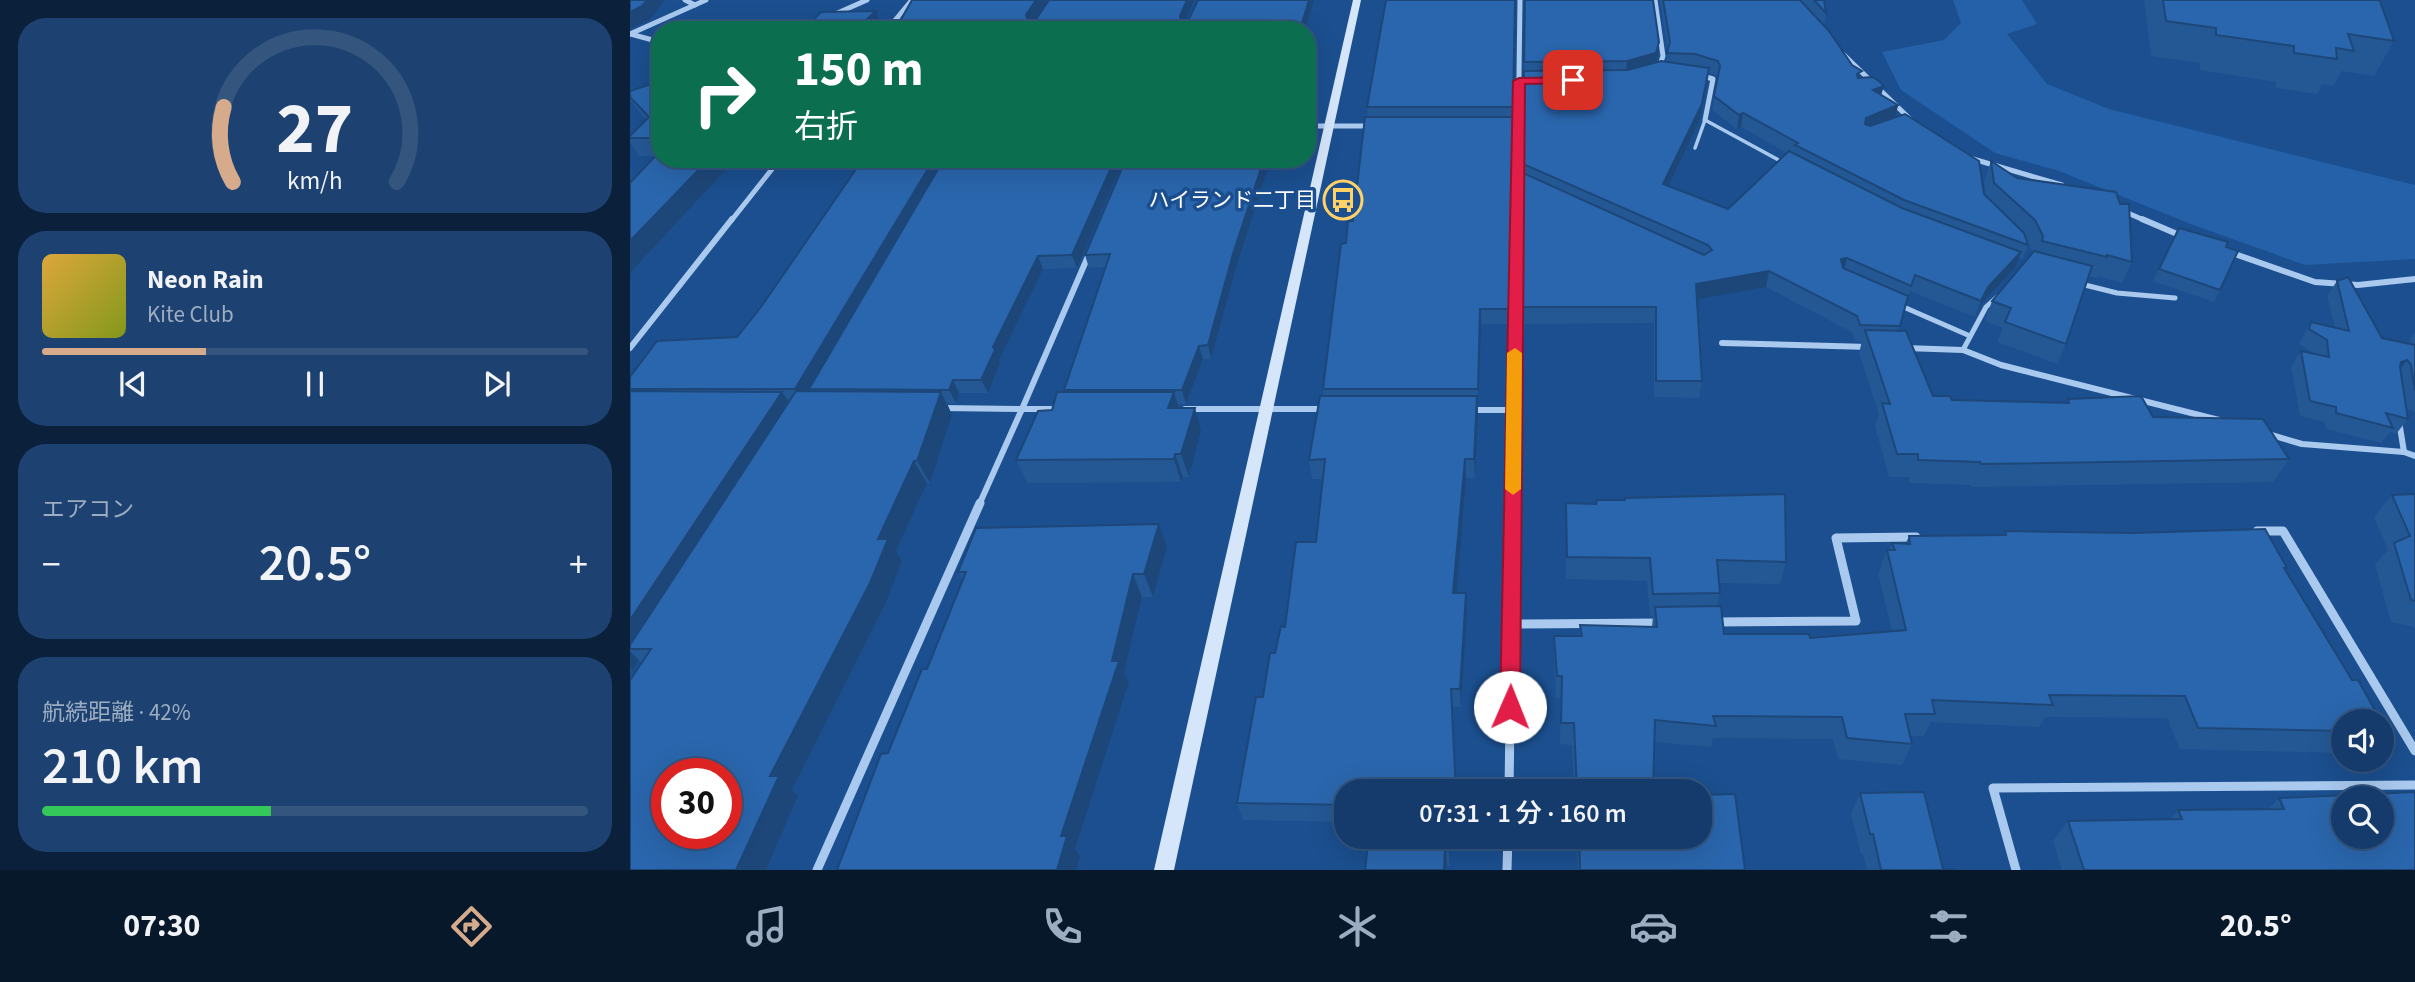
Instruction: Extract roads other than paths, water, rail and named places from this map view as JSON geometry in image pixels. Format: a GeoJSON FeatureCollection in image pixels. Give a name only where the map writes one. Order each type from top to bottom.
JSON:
{"type":"FeatureCollection","features":[{"type":"Feature","properties":{"kind":"street"},"geometry":{"type":"LineString","coordinates":[[685,0],[695,5]]}},
{"type":"Feature","properties":{"kind":"street"},"geometry":{"type":"LineString","coordinates":[[659,21],[706,0]]}},
{"type":"Feature","properties":{"kind":"street"},"geometry":{"type":"LineString","coordinates":[[823,20],[867,0]]}},
{"type":"Feature","properties":{"kind":"street"},"geometry":{"type":"LineString","coordinates":[[894,21],[912,0]]}},
{"type":"Feature","properties":{"kind":"street"},"geometry":{"type":"LineString","coordinates":[[1164,870],[1357,0]]}},
{"type":"Feature","properties":{"kind":"street"},"geometry":{"type":"LineString","coordinates":[[1509,779],[1520,0]]}},
{"type":"Feature","properties":{"kind":"street"},"geometry":{"type":"LineString","coordinates":[[1655,0],[1663,55],[1659,71]]}},
{"type":"Feature","properties":{"kind":"street"},"geometry":{"type":"LineString","coordinates":[[630,34],[651,25]]}},
{"type":"Feature","properties":{"kind":"street"},"geometry":{"type":"LineString","coordinates":[[630,34],[651,40]]}},
{"type":"Feature","properties":{"kind":"street"},"geometry":{"type":"LineString","coordinates":[[1838,48],[1868,86],[1921,126]]}},
{"type":"Feature","properties":{"kind":"street"},"geometry":{"type":"LineString","coordinates":[[1648,74],[1670,71]]}},
{"type":"Feature","properties":{"kind":"street"},"geometry":{"type":"LineString","coordinates":[[1692,73],[1713,79],[1705,120]]}},
{"type":"Feature","properties":{"kind":"street"},"geometry":{"type":"LineString","coordinates":[[1519,81],[1532,81]]}},
{"type":"Feature","properties":{"kind":"street"},"geometry":{"type":"LineString","coordinates":[[1316,126],[1383,126]]}},
{"type":"Feature","properties":{"kind":"street"},"geometry":{"type":"LineString","coordinates":[[1505,126],[1518,126]]}},
{"type":"Feature","properties":{"kind":"street"},"geometry":{"type":"LineString","coordinates":[[1969,156],[1977,162],[2069,187]]}},
{"type":"Feature","properties":{"kind":"street"},"geometry":{"type":"LineString","coordinates":[[630,348],[773,168]]}},
{"type":"Feature","properties":{"kind":"street"},"geometry":{"type":"LineString","coordinates":[[2116,208],[2187,237]]}},
{"type":"Feature","properties":{"kind":"street"},"geometry":{"type":"LineString","coordinates":[[817,870],[1092,247]]}},
{"type":"Feature","properties":{"kind":"street"},"geometry":{"type":"LineString","coordinates":[[2225,251],[2315,282],[2358,285],[2415,279]]}},
{"type":"Feature","properties":{"kind":"street"},"geometry":{"type":"LineString","coordinates":[[1722,343],[1883,347]]}},
{"type":"Feature","properties":{"kind":"street"},"geometry":{"type":"LineString","coordinates":[[1896,348],[1963,350],[2001,365],[2229,423]]}},
{"type":"Feature","properties":{"kind":"street"},"geometry":{"type":"LineString","coordinates":[[928,408],[1076,409]]}},
{"type":"Feature","properties":{"kind":"street"},"geometry":{"type":"LineString","coordinates":[[1171,409],[1334,409]]}},
{"type":"Feature","properties":{"kind":"street"},"geometry":{"type":"LineString","coordinates":[[1458,410],[1514,410]]}},
{"type":"Feature","properties":{"kind":"street"},"geometry":{"type":"LineString","coordinates":[[2399,416],[2404,452]]}},
{"type":"Feature","properties":{"kind":"street"},"geometry":{"type":"LineString","coordinates":[[2253,430],[2302,444],[2404,452],[2415,456]]}},
{"type":"Feature","properties":{"kind":"street"},"geometry":{"type":"LineString","coordinates":[[2241,531],[2283,531],[2415,751]]}},
{"type":"Feature","properties":{"kind":"street"},"geometry":{"type":"LineString","coordinates":[[1705,622],[1856,621],[1836,538],[1920,537]]}},
{"type":"Feature","properties":{"kind":"street"},"geometry":{"type":"LineString","coordinates":[[1512,624],[1677,623]]}},
{"type":"Feature","properties":{"kind":"street"},"geometry":{"type":"LineString","coordinates":[[2016,870],[1993,788],[2415,785]]}},
{"type":"Feature","properties":{"kind":"street"},"geometry":{"type":"LineString","coordinates":[[1507,870],[1508,849]]}},
{"type":"Feature","properties":{"kind":"lane"},"geometry":{"type":"LineString","coordinates":[[1695,148],[1705,120],[1788,165]]}},
{"type":"Feature","properties":{"kind":"lane"},"geometry":{"type":"LineString","coordinates":[[1899,124],[1911,120]]}},
{"type":"Feature","properties":{"kind":"lane"},"geometry":{"type":"LineString","coordinates":[[1977,162],[1979,173]]}},
{"type":"Feature","properties":{"kind":"lane"},"geometry":{"type":"LineString","coordinates":[[1518,182],[1530,188]]}},
{"type":"Feature","properties":{"kind":"lane"},"geometry":{"type":"LineString","coordinates":[[2077,283],[2117,293],[2175,298]]}},
{"type":"Feature","properties":{"kind":"lane"},"geometry":{"type":"LineString","coordinates":[[1963,350],[1986,307],[2005,288]]}},
{"type":"Feature","properties":{"kind":"lane"},"geometry":{"type":"LineString","coordinates":[[1888,300],[1970,336]]}},
{"type":"Feature","properties":{"kind":"place","name":"ハイランド二丁目"},"geometry":{"type":"Point","coordinates":[1343,200]}}]}
